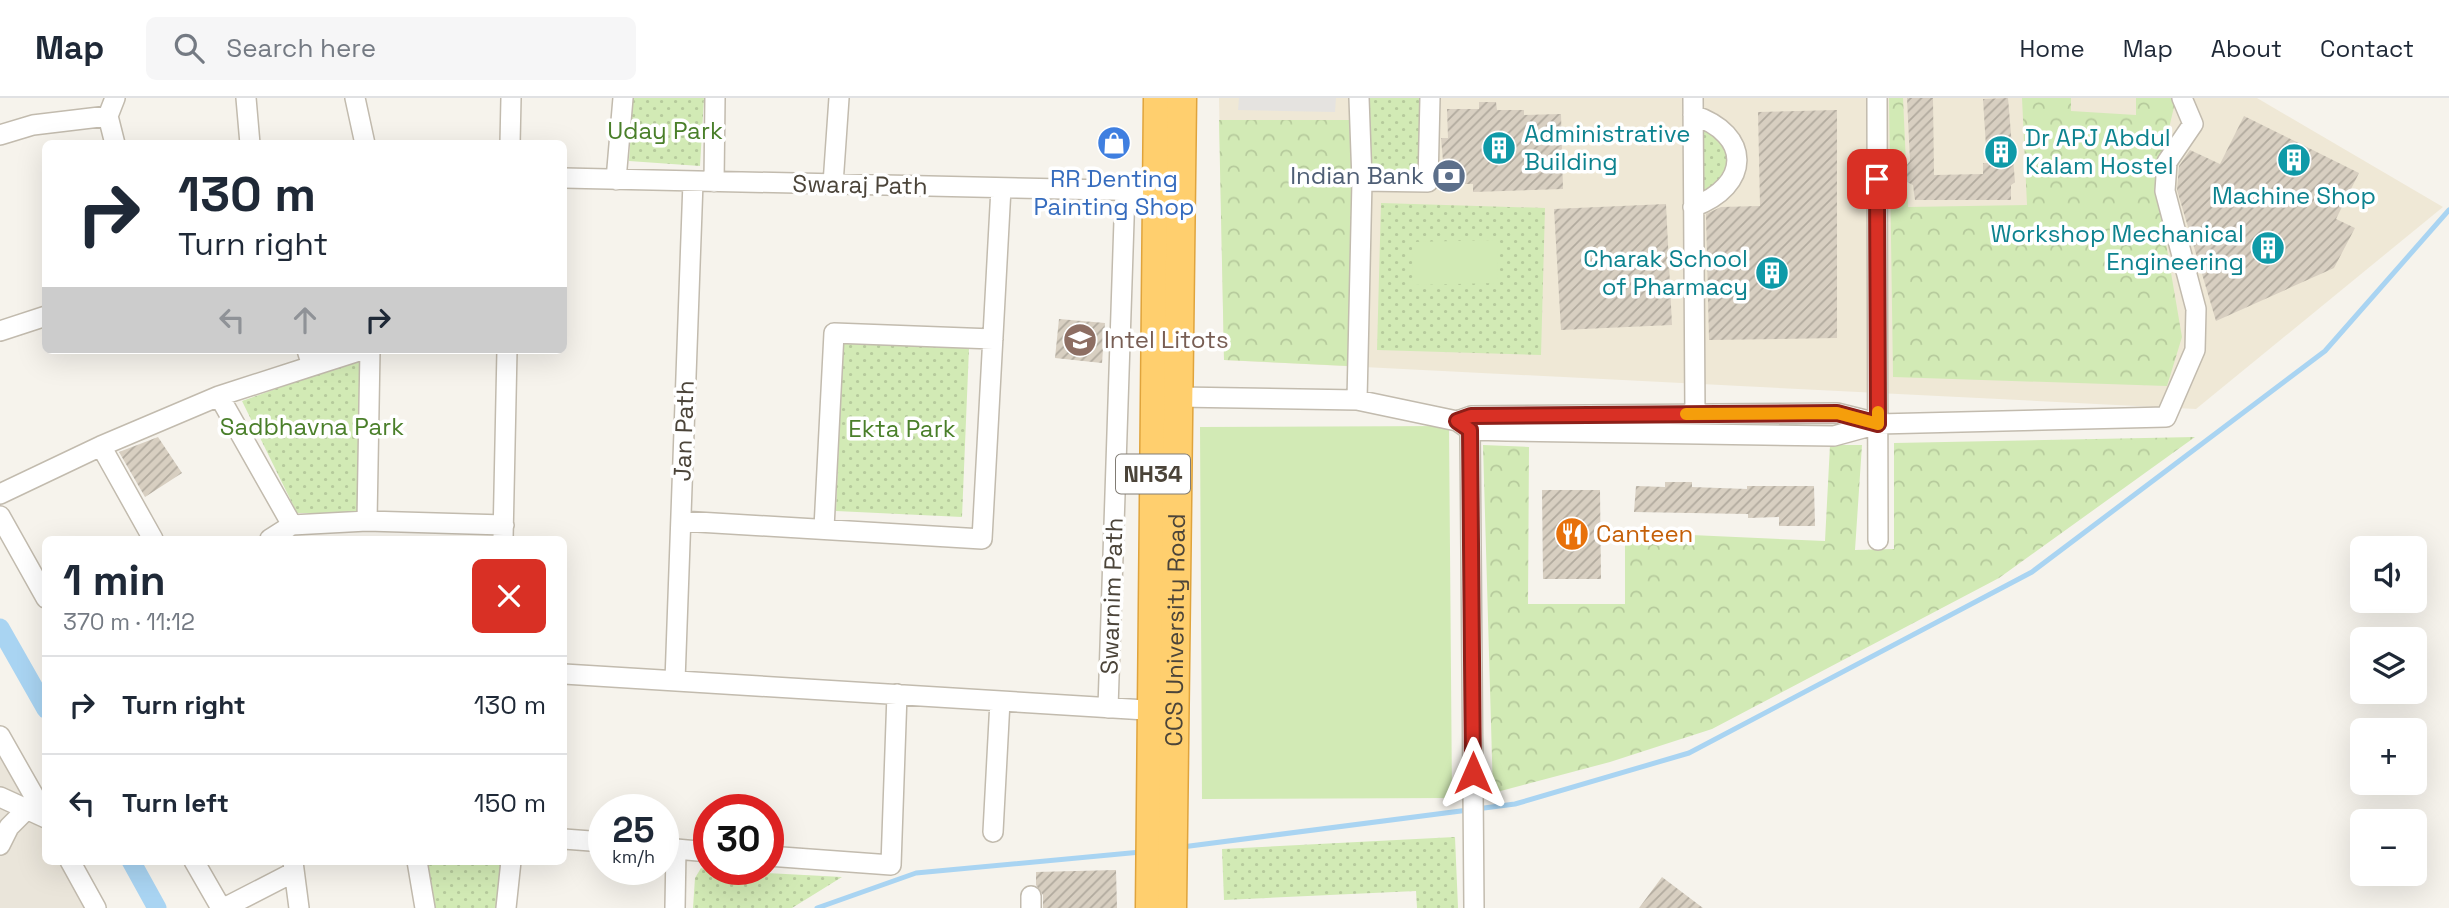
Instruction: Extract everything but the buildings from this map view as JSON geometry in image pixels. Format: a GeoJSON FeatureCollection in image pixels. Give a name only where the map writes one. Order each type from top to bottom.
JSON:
{"type":"FeatureCollection","features":[{"type":"Feature","properties":{"kind":"highway","name":"CCS University Road"},"geometry":{"type":"LineString","coordinates":[[1158,98],[1162,852],[1172,908]]}},
{"type":"Feature","properties":{"kind":"highway","name":"CCS University Road"},"geometry":{"type":"LineString","coordinates":[[1163,711],[1178,397],[1182,98]]}},
{"type":"Feature","properties":{"kind":"highway","name":"CCS University Road"},"geometry":{"type":"LineString","coordinates":[[1150,908],[1162,852]]}},
{"type":"Feature","properties":{"kind":"street"},"geometry":{"type":"LineString","coordinates":[[246,98],[250,140]]}},
{"type":"Feature","properties":{"kind":"street"},"geometry":{"type":"LineString","coordinates":[[355,98],[364,140]]}},
{"type":"Feature","properties":{"kind":"street"},"geometry":{"type":"LineString","coordinates":[[510,140],[511,98]]}},
{"type":"Feature","properties":{"kind":"street"},"geometry":{"type":"LineString","coordinates":[[617,180],[623,98]]}},
{"type":"Feature","properties":{"kind":"street"},"geometry":{"type":"LineString","coordinates":[[714,182],[715,98]]}},
{"type":"Feature","properties":{"kind":"street"},"geometry":{"type":"LineString","coordinates":[[833,184],[839,98]]}},
{"type":"Feature","properties":{"kind":"street"},"geometry":{"type":"LineString","coordinates":[[1357,400],[1362,181],[1359,98]]}},
{"type":"Feature","properties":{"kind":"street"},"geometry":{"type":"LineString","coordinates":[[1362,181],[1428,182],[1430,98]]}},
{"type":"Feature","properties":{"kind":"street"},"geometry":{"type":"LineString","coordinates":[[1877,98],[1878,540]]}},
{"type":"Feature","properties":{"kind":"street"},"geometry":{"type":"LineString","coordinates":[[1178,397],[1357,400],[1464,425],[1834,436],[1878,424],[2166,416],[2195,350],[2196,309],[2165,191],[2167,162],[2193,124],[2182,98]]}},
{"type":"Feature","properties":{"kind":"street"},"geometry":{"type":"LineString","coordinates":[[1693,106],[1695,414]]}},
{"type":"Feature","properties":{"kind":"street"},"geometry":{"type":"LineString","coordinates":[[1693,106],[1728,134],[1736,148],[1738,166],[1730,184],[1712,200],[1693,207]]}},
{"type":"Feature","properties":{"kind":"street"},"geometry":{"type":"LineString","coordinates":[[0,135],[111,107],[115,140]]}},
{"type":"Feature","properties":{"kind":"street","name":"Swaraj Path"},"geometry":{"type":"LineString","coordinates":[[567,178],[1157,191]]}},
{"type":"Feature","properties":{"kind":"street","name":"Jan Path"},"geometry":{"type":"LineString","coordinates":[[675,681],[693,182]]}},
{"type":"Feature","properties":{"kind":"street"},"geometry":{"type":"LineString","coordinates":[[681,522],[982,539],[1001,188]]}},
{"type":"Feature","properties":{"kind":"street","name":"Swarnim Path"},"geometry":{"type":"LineString","coordinates":[[1108,708],[1125,190]]}},
{"type":"Feature","properties":{"kind":"street"},"geometry":{"type":"LineString","coordinates":[[0,331],[42,317]]}},
{"type":"Feature","properties":{"kind":"street"},"geometry":{"type":"LineString","coordinates":[[824,528],[834,333],[993,339]]}},
{"type":"Feature","properties":{"kind":"street"},"geometry":{"type":"LineString","coordinates":[[0,494],[101,446],[310,358],[336,354]]}},
{"type":"Feature","properties":{"kind":"street"},"geometry":{"type":"LineString","coordinates":[[367,521],[370,354]]}},
{"type":"Feature","properties":{"kind":"street"},"geometry":{"type":"LineString","coordinates":[[275,536],[292,525],[367,521],[503,532],[507,354]]}},
{"type":"Feature","properties":{"kind":"street"},"geometry":{"type":"LineString","coordinates":[[219,396],[292,525]]}},
{"type":"Feature","properties":{"kind":"street"},"geometry":{"type":"LineString","coordinates":[[1474,908],[1464,425],[1471,416],[1837,413],[1878,424]]}},
{"type":"Feature","properties":{"kind":"street"},"geometry":{"type":"LineString","coordinates":[[101,446],[118,465],[152,536]]}},
{"type":"Feature","properties":{"kind":"street"},"geometry":{"type":"LineString","coordinates":[[0,516],[42,591]]}},
{"type":"Feature","properties":{"kind":"street"},"geometry":{"type":"LineString","coordinates":[[567,674],[1163,711]]}},
{"type":"Feature","properties":{"kind":"street"},"geometry":{"type":"LineString","coordinates":[[784,857],[891,864],[897,694]]}},
{"type":"Feature","properties":{"kind":"street"},"geometry":{"type":"LineString","coordinates":[[993,832],[1000,701]]}},
{"type":"Feature","properties":{"kind":"street"},"geometry":{"type":"LineString","coordinates":[[0,736],[42,811]]}},
{"type":"Feature","properties":{"kind":"street"},"geometry":{"type":"LineString","coordinates":[[0,797],[42,816]]}},
{"type":"Feature","properties":{"kind":"street"},"geometry":{"type":"LineString","coordinates":[[0,845],[9,827],[27,809]]}},
{"type":"Feature","properties":{"kind":"street"},"geometry":{"type":"LineString","coordinates":[[567,839],[588,841]]}},
{"type":"Feature","properties":{"kind":"street"},"geometry":{"type":"LineString","coordinates":[[72,865],[96,908]]}},
{"type":"Feature","properties":{"kind":"street"},"geometry":{"type":"LineString","coordinates":[[196,865],[223,908],[294,867],[299,908]]}},
{"type":"Feature","properties":{"kind":"street"},"geometry":{"type":"LineString","coordinates":[[417,865],[425,908]]}},
{"type":"Feature","properties":{"kind":"street"},"geometry":{"type":"LineString","coordinates":[[506,908],[511,865]]}},
{"type":"Feature","properties":{"kind":"street"},"geometry":{"type":"LineString","coordinates":[[673,885],[675,908]]}},
{"type":"Feature","properties":{"kind":"shaded area"},"geometry":{"type":"Polygon","coordinates":[[[1219,98],[2257,98],[2443,207],[2196,409],[1224,360],[1219,98]]]}},
{"type":"Feature","properties":{"kind":"shaded area"},"geometry":{"type":"Polygon","coordinates":[[[1239,98],[1336,98],[1335,112],[1238,110],[1239,98]]]}},
{"type":"Feature","properties":{"kind":"shaded area"},"geometry":{"type":"Polygon","coordinates":[[[0,742],[42,815],[42,865],[71,865],[97,908],[0,908],[0,742]]]}},
{"type":"Feature","properties":{"kind":"green space","name":"Uday Park"},"geometry":{"type":"Polygon","coordinates":[[[633,98],[704,98],[700,166],[629,161],[633,98]]]}},
{"type":"Feature","properties":{"kind":"green space"},"geometry":{"type":"Polygon","coordinates":[[[1368,98],[1424,98],[1420,170],[1415,174],[1368,177],[1368,98]]]}},
{"type":"Feature","properties":{"kind":"green space"},"geometry":{"type":"Polygon","coordinates":[[[1889,98],[1903,98],[1908,207],[2027,205],[2022,98],[2071,98],[2071,111],[2136,115],[2136,98],[2176,98],[2156,185],[2182,337],[2167,386],[1893,377],[1889,98]]]}},
{"type":"Feature","properties":{"kind":"green space"},"geometry":{"type":"Polygon","coordinates":[[[1219,120],[1354,120],[1348,366],[1224,360],[1219,120]]]}},
{"type":"Feature","properties":{"kind":"green space"},"geometry":{"type":"Polygon","coordinates":[[[1700,125],[1721,139],[1729,163],[1723,179],[1702,198],[1700,125]]]}},
{"type":"Feature","properties":{"kind":"green space"},"geometry":{"type":"Polygon","coordinates":[[[1381,203],[1545,208],[1541,355],[1377,350],[1381,203]]]}},
{"type":"Feature","properties":{"kind":"green space"},"geometry":{"type":"Polygon","coordinates":[[[1497,240],[1498,283],[1413,285],[1412,242],[1497,240]]]}},
{"type":"Feature","properties":{"kind":"green space","name":"Ekta Park"},"geometry":{"type":"Polygon","coordinates":[[[843,342],[969,348],[962,517],[836,511],[843,342]]]}},
{"type":"Feature","properties":{"kind":"green space","name":"Sadbhavna Park"},"geometry":{"type":"Polygon","coordinates":[[[361,358],[361,513],[297,513],[242,401],[361,358]]]}},
{"type":"Feature","properties":{"kind":"green space"},"geometry":{"type":"Polygon","coordinates":[[[1449,426],[1452,798],[1202,799],[1200,427],[1449,426]]]}},
{"type":"Feature","properties":{"kind":"green space"},"geometry":{"type":"Polygon","coordinates":[[[2195,437],[1999,578],[1712,729],[1610,762],[1493,793],[1483,445],[1529,447],[1528,604],[1625,604],[1625,532],[1825,541],[1830,445],[1862,445],[1855,550],[1894,549],[1894,443],[2195,437]]]}},
{"type":"Feature","properties":{"kind":"green space"},"geometry":{"type":"Polygon","coordinates":[[[1455,837],[1458,908],[1417,908],[1416,891],[1224,900],[1222,849],[1455,837]]]}},
{"type":"Feature","properties":{"kind":"green space"},"geometry":{"type":"Polygon","coordinates":[[[418,865],[511,865],[506,908],[425,908],[418,865]]]}},
{"type":"Feature","properties":{"kind":"green space"},"geometry":{"type":"Polygon","coordinates":[[[784,874],[842,877],[792,908],[693,908],[695,885],[784,885],[784,874]]]}},
{"type":"Feature","properties":{"kind":"waterway"},"geometry":{"type":"LineString","coordinates":[[1182,847],[1515,804],[1689,753],[2032,572],[2325,351],[2449,210]]}},
{"type":"Feature","properties":{"kind":"waterway"},"geometry":{"type":"LineString","coordinates":[[0,628],[42,702]]}},
{"type":"Feature","properties":{"kind":"waterway"},"geometry":{"type":"LineString","coordinates":[[817,908],[916,873],[1141,852]]}},
{"type":"Feature","properties":{"kind":"waterway"},"geometry":{"type":"LineString","coordinates":[[133,865],[157,908]]}},
{"type":"Feature","properties":{"kind":"slow traffic"},"geometry":{"type":"LineString","coordinates":[[1686,414],[1837,413],[1878,424],[1878,412]]}},
{"type":"Feature","properties":{"kind":"place","name":"RR Denting Painting Shop"},"geometry":{"type":"Point","coordinates":[1114,143]}},
{"type":"Feature","properties":{"kind":"place","name":"Administrative Building"},"geometry":{"type":"Point","coordinates":[1499,148]}},
{"type":"Feature","properties":{"kind":"place","name":"Dr APJ Abdul Kalam Hostel"},"geometry":{"type":"Point","coordinates":[2001,152]}},
{"type":"Feature","properties":{"kind":"place","name":"Machine Shop"},"geometry":{"type":"Point","coordinates":[2294,160]}},
{"type":"Feature","properties":{"kind":"place","name":"Indian Bank"},"geometry":{"type":"Point","coordinates":[1449,176]}},
{"type":"Feature","properties":{"kind":"place","name":"Workshop Mechanical Engineering"},"geometry":{"type":"Point","coordinates":[2268,248]}},
{"type":"Feature","properties":{"kind":"place","name":"Charak School of Pharmacy"},"geometry":{"type":"Point","coordinates":[1772,273]}},
{"type":"Feature","properties":{"kind":"place","name":"Intel Litots"},"geometry":{"type":"Point","coordinates":[1080,340]}},
{"type":"Feature","properties":{"kind":"place","name":"Canteen"},"geometry":{"type":"Point","coordinates":[1572,534]}},
{"type":"Feature","properties":{"kind":"route"},"geometry":{"type":"LineString","coordinates":[[1473,773],[1470,430],[1457,421],[1471,416],[1837,413],[1878,424],[1877,179]]}}]}
